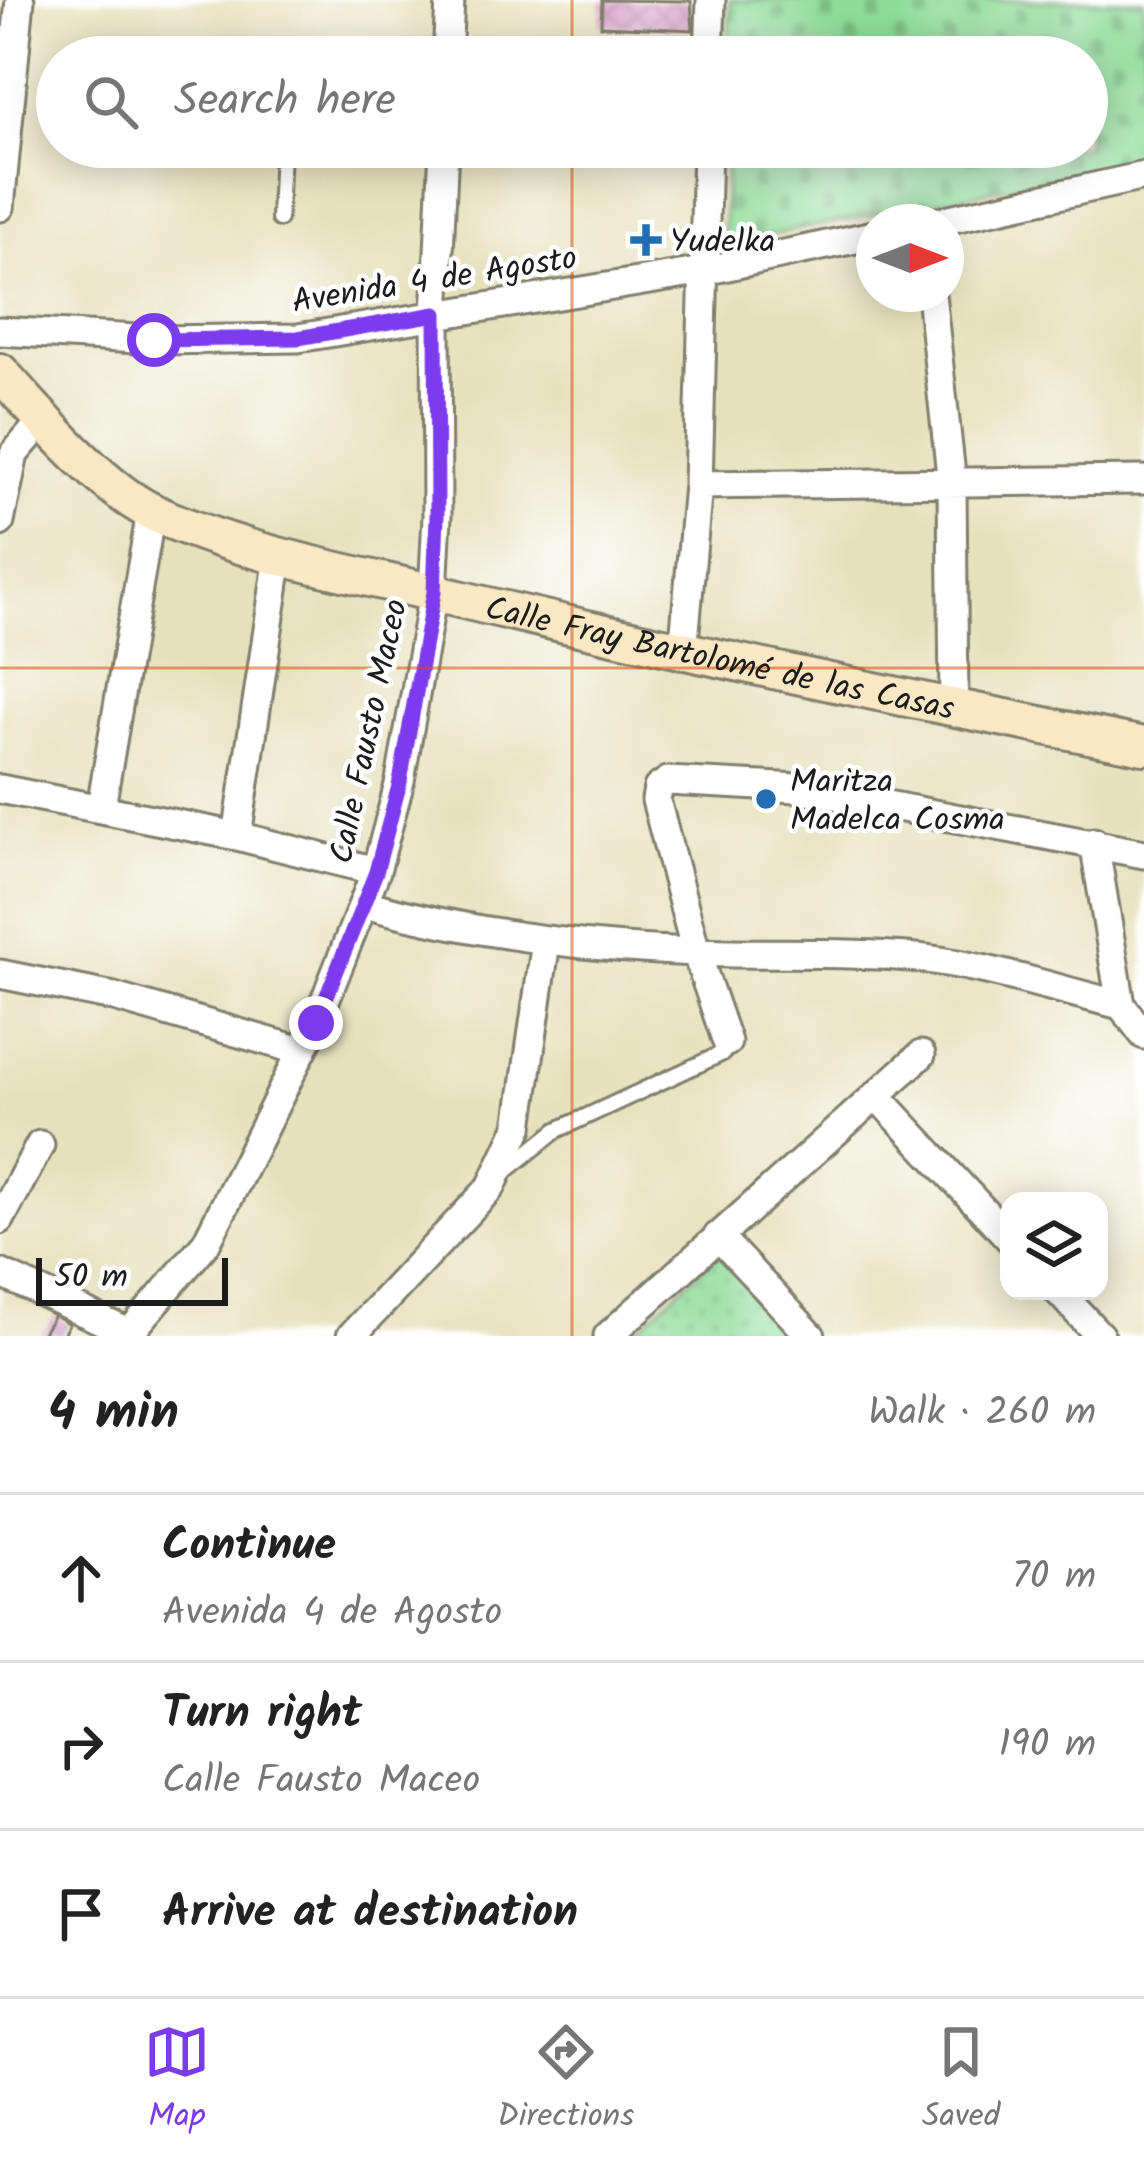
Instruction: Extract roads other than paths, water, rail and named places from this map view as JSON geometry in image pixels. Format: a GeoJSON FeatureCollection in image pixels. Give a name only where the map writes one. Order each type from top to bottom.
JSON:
{"type":"FeatureCollection","features":[{"type":"Feature","properties":{"kind":"main road","name":"Calle Fray Bartolomé de las Casas"},"geometry":{"type":"LineString","coordinates":[[0,372],[102,476],[151,512],[279,556],[683,653],[1144,746]]}},
{"type":"Feature","properties":{"kind":"street"},"geometry":{"type":"LineString","coordinates":[[0,207],[20,0]]}},
{"type":"Feature","properties":{"kind":"street"},"geometry":{"type":"LineString","coordinates":[[448,36],[450,0]]}},
{"type":"Feature","properties":{"kind":"street"},"geometry":{"type":"LineString","coordinates":[[710,36],[711,0]]}},
{"type":"Feature","properties":{"kind":"street","name":"Calle Fausto Maceo"},"geometry":{"type":"LineString","coordinates":[[131,1334],[206,1244],[302,1051],[376,872],[400,782],[434,592],[442,168]]}},
{"type":"Feature","properties":{"kind":"street"},"geometry":{"type":"LineString","coordinates":[[683,653],[698,485],[706,168]]}},
{"type":"Feature","properties":{"kind":"street"},"geometry":{"type":"LineString","coordinates":[[964,216],[1144,176]]}},
{"type":"Feature","properties":{"kind":"street","name":"Avenida 4 de Agosto"},"geometry":{"type":"LineString","coordinates":[[0,331],[154,340],[298,338],[704,271],[856,239]]}},
{"type":"Feature","properties":{"kind":"street"},"geometry":{"type":"LineString","coordinates":[[933,312],[952,484],[954,708]]}},
{"type":"Feature","properties":{"kind":"street"},"geometry":{"type":"LineString","coordinates":[[0,522],[14,454],[43,420]]}},
{"type":"Feature","properties":{"kind":"street"},"geometry":{"type":"LineString","coordinates":[[698,485],[1144,480]]}},
{"type":"Feature","properties":{"kind":"street"},"geometry":{"type":"LineString","coordinates":[[100,808],[151,512]]}},
{"type":"Feature","properties":{"kind":"street"},"geometry":{"type":"LineString","coordinates":[[237,836],[279,556]]}},
{"type":"Feature","properties":{"kind":"street"},"geometry":{"type":"LineString","coordinates":[[727,1042],[696,952],[656,800],[658,788],[668,782],[798,788],[1144,854]]}},
{"type":"Feature","properties":{"kind":"street"},"geometry":{"type":"LineString","coordinates":[[0,789],[237,836],[376,872]]}},
{"type":"Feature","properties":{"kind":"street"},"geometry":{"type":"LineString","coordinates":[[1094,842],[1121,1004],[1144,1035]]}},
{"type":"Feature","properties":{"kind":"street"},"geometry":{"type":"LineString","coordinates":[[364,904],[440,924],[546,941],[696,952],[910,957],[1121,1004]]}},
{"type":"Feature","properties":{"kind":"street"},"geometry":{"type":"LineString","coordinates":[[351,1336],[491,1187],[519,1127],[546,941]]}},
{"type":"Feature","properties":{"kind":"street"},"geometry":{"type":"LineString","coordinates":[[0,974],[114,997],[302,1051]]}},
{"type":"Feature","properties":{"kind":"street"},"geometry":{"type":"LineString","coordinates":[[608,1336],[921,1055]]}},
{"type":"Feature","properties":{"kind":"street"},"geometry":{"type":"LineString","coordinates":[[876,1095],[1000,1228]]}},
{"type":"Feature","properties":{"kind":"street"},"geometry":{"type":"LineString","coordinates":[[0,1220],[40,1145]]}},
{"type":"Feature","properties":{"kind":"street"},"geometry":{"type":"LineString","coordinates":[[718,1236],[811,1336]]}},
{"type":"Feature","properties":{"kind":"street"},"geometry":{"type":"LineString","coordinates":[[0,1273],[131,1334]]}},
{"type":"Feature","properties":{"kind":"street"},"geometry":{"type":"LineString","coordinates":[[1066,1300],[1100,1336]]}},
{"type":"Feature","properties":{"kind":"lane"},"geometry":{"type":"LineString","coordinates":[[279,219],[281,168]]}},
{"type":"Feature","properties":{"kind":"lane"},"geometry":{"type":"LineString","coordinates":[[491,1187],[521,1156],[557,1130],[723,1053],[727,1042]]}},
{"type":"Feature","properties":{"kind":"place","name":"Yudelka"},"geometry":{"type":"Point","coordinates":[646,240]}},
{"type":"Feature","properties":{"kind":"place","name":"Maritza Madelca Cosma"},"geometry":{"type":"Point","coordinates":[766,799]}}]}
